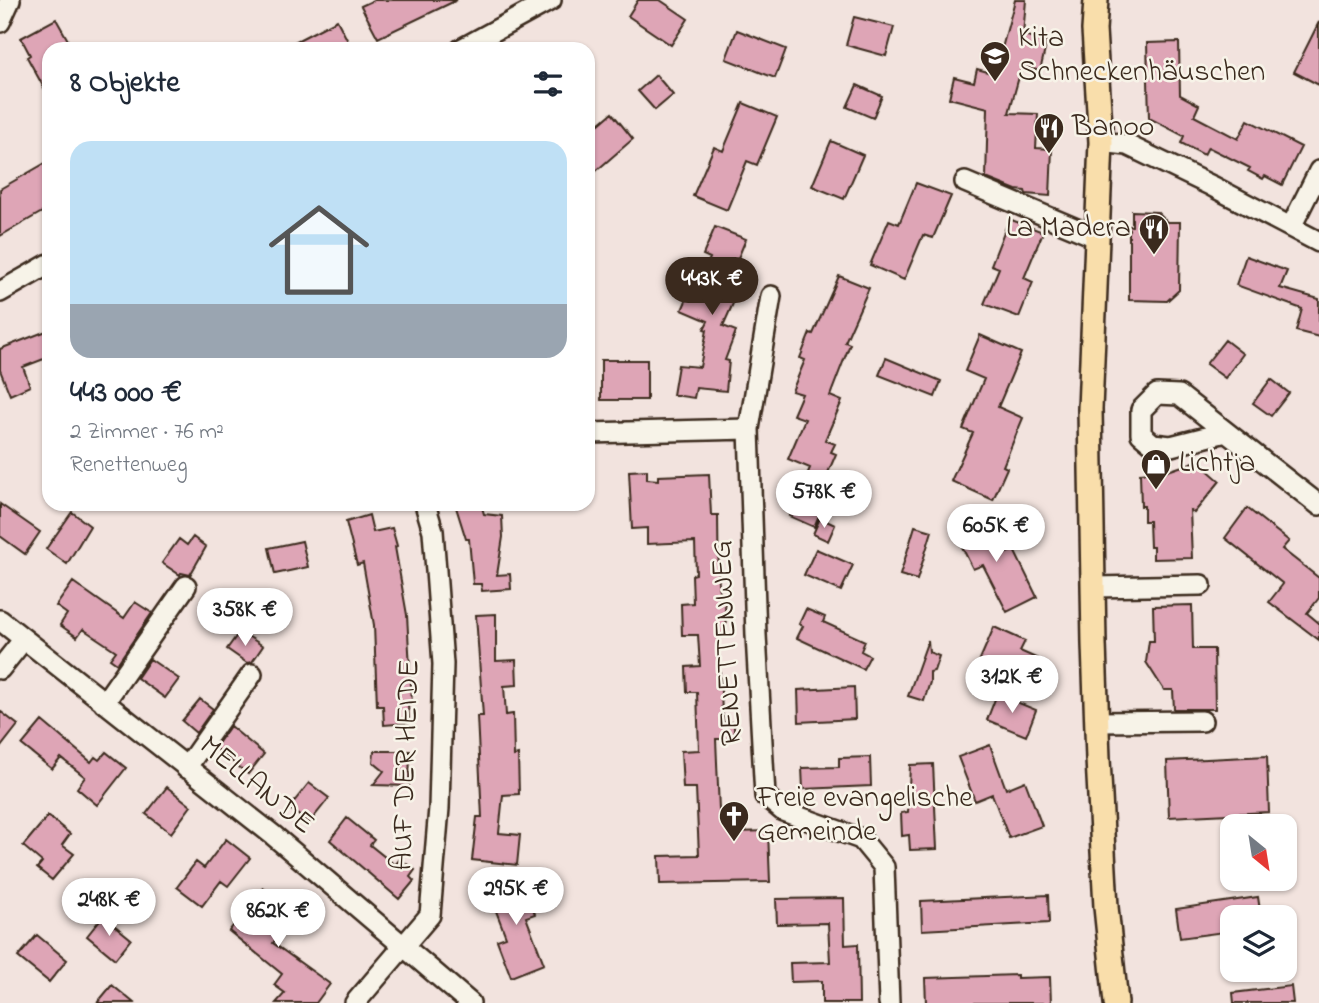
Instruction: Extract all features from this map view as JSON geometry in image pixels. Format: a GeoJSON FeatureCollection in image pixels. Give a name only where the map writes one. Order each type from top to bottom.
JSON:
{"type":"FeatureCollection","features":[{"type":"Feature","properties":{"kind":"main road"},"geometry":{"type":"LineString","coordinates":[[1096,0],[1094,30],[1101,142],[1090,409],[1097,722],[1106,907],[1115,1003]]}},
{"type":"Feature","properties":{"kind":"street"},"geometry":{"type":"LineString","coordinates":[[0,22],[10,0]]}},
{"type":"Feature","properties":{"kind":"street"},"geometry":{"type":"LineString","coordinates":[[474,42],[551,0]]}},
{"type":"Feature","properties":{"kind":"street"},"geometry":{"type":"LineString","coordinates":[[1101,142],[1128,145],[1319,242]]}},
{"type":"Feature","properties":{"kind":"street"},"geometry":{"type":"LineString","coordinates":[[1291,227],[1319,171]]}},
{"type":"Feature","properties":{"kind":"street"},"geometry":{"type":"LineString","coordinates":[[975,184],[1098,238]]}},
{"type":"Feature","properties":{"kind":"street"},"geometry":{"type":"LineString","coordinates":[[0,292],[42,268]]}},
{"type":"Feature","properties":{"kind":"street","name":"RENETTENWEG"},"geometry":{"type":"LineString","coordinates":[[771,296],[750,429],[756,635],[765,796],[783,811],[861,839],[884,867],[889,1003]]}},
{"type":"Feature","properties":{"kind":"street"},"geometry":{"type":"LineString","coordinates":[[595,433],[750,429]]}},
{"type":"Feature","properties":{"kind":"street"},"geometry":{"type":"LineString","coordinates":[[1226,432],[1319,505]]}},
{"type":"Feature","properties":{"kind":"street","name":"AUF DER HEIDE"},"geometry":{"type":"LineString","coordinates":[[355,1003],[429,915],[439,808],[443,664],[433,531],[427,511]]}},
{"type":"Feature","properties":{"kind":"street"},"geometry":{"type":"LineString","coordinates":[[1094,587],[1201,585]]}},
{"type":"Feature","properties":{"kind":"street"},"geometry":{"type":"LineString","coordinates":[[104,703],[186,586]]}},
{"type":"Feature","properties":{"kind":"street","name":"MELLANDE"},"geometry":{"type":"LineString","coordinates":[[0,620],[273,835],[470,1003]]}},
{"type":"Feature","properties":{"kind":"street"},"geometry":{"type":"LineString","coordinates":[[0,669],[24,639]]}},
{"type":"Feature","properties":{"kind":"street"},"geometry":{"type":"LineString","coordinates":[[186,768],[252,674]]}},
{"type":"Feature","properties":{"kind":"street"},"geometry":{"type":"LineString","coordinates":[[1097,722],[1202,721]]}},
{"type":"Feature","properties":{"kind":"building"},"geometry":{"type":"Polygon","coordinates":[[[374,0],[457,0],[378,38],[361,6],[374,0]]]}},
{"type":"Feature","properties":{"kind":"building"},"geometry":{"type":"Polygon","coordinates":[[[638,0],[660,0],[688,19],[671,45],[628,16],[638,0]]]}},
{"type":"Feature","properties":{"kind":"building"},"geometry":{"type":"Polygon","coordinates":[[[1015,0],[1026,0],[1023,35],[1047,41],[1040,71],[1022,66],[1009,113],[1038,114],[1036,148],[1052,149],[1050,196],[1026,194],[1025,191],[986,178],[988,108],[949,98],[954,77],[974,82],[977,69],[995,74],[1015,0]]]}},
{"type":"Feature","properties":{"kind":"building"},"geometry":{"type":"Polygon","coordinates":[[[854,17],[894,27],[886,56],[846,45],[854,17]]]}},
{"type":"Feature","properties":{"kind":"building"},"geometry":{"type":"Polygon","coordinates":[[[56,19],[69,42],[42,42],[42,84],[27,57],[30,55],[21,38],[56,19]]]}},
{"type":"Feature","properties":{"kind":"building"},"geometry":{"type":"Polygon","coordinates":[[[337,20],[348,42],[295,42],[337,20]]]}},
{"type":"Feature","properties":{"kind":"building"},"geometry":{"type":"Polygon","coordinates":[[[1319,22],[1319,85],[1294,72],[1319,22]]]}},
{"type":"Feature","properties":{"kind":"building"},"geometry":{"type":"Polygon","coordinates":[[[737,30],[786,49],[775,78],[726,59],[737,30]]]}},
{"type":"Feature","properties":{"kind":"building"},"geometry":{"type":"Polygon","coordinates":[[[1179,42],[1180,95],[1199,105],[1194,116],[1238,139],[1248,120],[1301,147],[1282,185],[1265,176],[1263,179],[1248,171],[1250,168],[1208,147],[1204,155],[1181,143],[1184,136],[1149,118],[1147,43],[1179,42]]]}},
{"type":"Feature","properties":{"kind":"building"},"geometry":{"type":"Polygon","coordinates":[[[656,75],[673,95],[655,110],[638,91],[656,75]]]}},
{"type":"Feature","properties":{"kind":"building"},"geometry":{"type":"Polygon","coordinates":[[[857,85],[882,96],[873,118],[847,107],[857,85]]]}},
{"type":"Feature","properties":{"kind":"building"},"geometry":{"type":"Polygon","coordinates":[[[743,103],[777,117],[757,165],[747,161],[727,210],[693,196],[714,147],[723,151],[743,103]]]}},
{"type":"Feature","properties":{"kind":"building"},"geometry":{"type":"Polygon","coordinates":[[[612,113],[633,139],[595,172],[595,120],[599,124],[612,113]]]}},
{"type":"Feature","properties":{"kind":"building"},"geometry":{"type":"Polygon","coordinates":[[[831,141],[863,155],[844,199],[812,186],[831,141]]]}},
{"type":"Feature","properties":{"kind":"building"},"geometry":{"type":"Polygon","coordinates":[[[42,165],[42,212],[0,236],[0,189],[42,165]]]}},
{"type":"Feature","properties":{"kind":"building"},"geometry":{"type":"Polygon","coordinates":[[[916,183],[951,196],[933,238],[923,235],[904,280],[870,265],[889,220],[899,224],[916,183]]]}},
{"type":"Feature","properties":{"kind":"building","name":"La Madera"},"geometry":{"type":"Polygon","coordinates":[[[1132,211],[1157,212],[1167,222],[1180,222],[1179,290],[1167,301],[1129,300],[1129,226],[1132,226],[1132,211]]]}},
{"type":"Feature","properties":{"kind":"building"},"geometry":{"type":"Polygon","coordinates":[[[1009,219],[1043,232],[1024,278],[1033,282],[1019,317],[984,304],[999,268],[991,265],[1009,219]]]}},
{"type":"Feature","properties":{"kind":"building"},"geometry":{"type":"Polygon","coordinates":[[[715,227],[746,239],[723,294],[735,299],[723,326],[736,331],[725,360],[729,361],[726,391],[696,388],[694,398],[673,395],[678,365],[700,367],[707,330],[704,329],[708,321],[682,310],[688,296],[693,299],[710,258],[703,255],[715,227]]]}},
{"type":"Feature","properties":{"kind":"building"},"geometry":{"type":"Polygon","coordinates":[[[1246,256],[1287,271],[1280,288],[1319,299],[1319,337],[1296,331],[1302,309],[1236,285],[1246,256]]]}},
{"type":"Feature","properties":{"kind":"building"},"geometry":{"type":"Polygon","coordinates":[[[839,276],[869,288],[845,342],[850,344],[830,396],[842,401],[825,440],[835,444],[831,452],[836,454],[816,501],[824,504],[814,527],[789,516],[810,468],[788,459],[805,419],[793,415],[802,394],[792,391],[805,360],[800,358],[810,333],[813,334],[839,276]]]}},
{"type":"Feature","properties":{"kind":"building"},"geometry":{"type":"Polygon","coordinates":[[[42,333],[42,360],[23,367],[30,386],[10,395],[0,370],[0,349],[42,333]]]}},
{"type":"Feature","properties":{"kind":"building"},"geometry":{"type":"Polygon","coordinates":[[[980,335],[1021,353],[998,407],[1023,418],[1003,466],[1007,468],[993,500],[951,481],[973,433],[963,429],[984,379],[965,371],[980,335]]]}},
{"type":"Feature","properties":{"kind":"building"},"geometry":{"type":"Polygon","coordinates":[[[1225,340],[1243,354],[1225,378],[1206,364],[1225,340]]]}},
{"type":"Feature","properties":{"kind":"building"},"geometry":{"type":"Polygon","coordinates":[[[886,358],[941,381],[935,397],[879,375],[886,358]]]}},
{"type":"Feature","properties":{"kind":"building"},"geometry":{"type":"Polygon","coordinates":[[[601,360],[647,360],[647,400],[601,400],[601,360]]]}},
{"type":"Feature","properties":{"kind":"building"},"geometry":{"type":"Polygon","coordinates":[[[1271,379],[1289,393],[1271,416],[1253,403],[1271,379]]]}},
{"type":"Feature","properties":{"kind":"building"},"geometry":{"type":"Polygon","coordinates":[[[1197,461],[1220,481],[1194,513],[1190,510],[1192,558],[1153,559],[1149,521],[1144,521],[1144,506],[1141,506],[1140,473],[1168,471],[1197,461]]]}},
{"type":"Feature","properties":{"kind":"building"},"geometry":{"type":"Polygon","coordinates":[[[647,470],[647,479],[658,480],[658,476],[709,474],[711,515],[718,515],[719,602],[725,602],[726,634],[718,634],[722,712],[724,723],[734,722],[734,739],[716,739],[719,810],[736,809],[737,832],[768,831],[770,882],[660,884],[659,856],[699,855],[696,788],[683,788],[681,751],[699,750],[697,692],[687,692],[686,667],[700,666],[698,635],[682,635],[681,604],[693,603],[695,542],[647,544],[647,528],[632,529],[629,471],[647,470]]]}},
{"type":"Feature","properties":{"kind":"building"},"geometry":{"type":"Polygon","coordinates":[[[0,504],[40,532],[25,554],[0,536],[0,504]]]}},
{"type":"Feature","properties":{"kind":"building"},"geometry":{"type":"Polygon","coordinates":[[[1247,508],[1289,541],[1282,549],[1319,578],[1319,598],[1307,613],[1319,623],[1319,640],[1269,602],[1283,584],[1225,538],[1247,508]]]}},
{"type":"Feature","properties":{"kind":"building"},"geometry":{"type":"Polygon","coordinates":[[[457,511],[483,511],[484,514],[502,516],[503,537],[497,575],[510,574],[511,589],[482,591],[481,584],[473,584],[469,539],[466,539],[457,511]]]}},
{"type":"Feature","properties":{"kind":"building"},"geometry":{"type":"Polygon","coordinates":[[[72,512],[90,526],[67,564],[46,549],[72,512]]]}},
{"type":"Feature","properties":{"kind":"building"},"geometry":{"type":"Polygon","coordinates":[[[369,515],[373,532],[392,528],[397,546],[395,547],[407,615],[412,704],[408,704],[409,723],[384,725],[383,706],[377,706],[374,625],[363,563],[357,565],[346,522],[369,515]]]}},
{"type":"Feature","properties":{"kind":"building"},"geometry":{"type":"Polygon","coordinates":[[[985,516],[1004,554],[1014,550],[1037,597],[1007,612],[983,565],[973,569],[954,531],[985,516]]]}},
{"type":"Feature","properties":{"kind":"building"},"geometry":{"type":"Polygon","coordinates":[[[820,518],[835,525],[828,541],[813,534],[820,518]]]}},
{"type":"Feature","properties":{"kind":"building"},"geometry":{"type":"Polygon","coordinates":[[[915,526],[932,531],[917,580],[900,575],[915,526]]]}},
{"type":"Feature","properties":{"kind":"building"},"geometry":{"type":"Polygon","coordinates":[[[193,537],[206,547],[190,575],[180,575],[162,563],[179,539],[187,545],[193,537]]]}},
{"type":"Feature","properties":{"kind":"building"},"geometry":{"type":"Polygon","coordinates":[[[302,541],[308,567],[275,574],[269,548],[302,541]]]}},
{"type":"Feature","properties":{"kind":"building"},"geometry":{"type":"Polygon","coordinates":[[[816,549],[853,565],[841,591],[804,575],[816,549]]]}},
{"type":"Feature","properties":{"kind":"building"},"geometry":{"type":"Polygon","coordinates":[[[73,582],[124,618],[135,602],[152,613],[117,664],[110,659],[116,651],[83,629],[77,637],[60,625],[67,614],[56,606],[73,582]]]}},
{"type":"Feature","properties":{"kind":"building"},"geometry":{"type":"Polygon","coordinates":[[[1192,605],[1193,649],[1214,649],[1215,709],[1174,709],[1173,690],[1164,690],[1146,662],[1149,641],[1154,641],[1153,606],[1192,605]]]}},
{"type":"Feature","properties":{"kind":"building"},"geometry":{"type":"Polygon","coordinates":[[[806,609],[825,617],[823,622],[865,641],[861,651],[870,656],[863,669],[797,638],[803,626],[799,624],[806,609]]]}},
{"type":"Feature","properties":{"kind":"building"},"geometry":{"type":"Polygon","coordinates":[[[496,614],[496,661],[516,660],[517,685],[504,686],[506,715],[513,714],[514,756],[518,755],[519,794],[503,795],[499,833],[520,835],[517,865],[472,860],[477,817],[482,817],[477,716],[483,716],[476,615],[496,614]]]}},
{"type":"Feature","properties":{"kind":"building"},"geometry":{"type":"Polygon","coordinates":[[[994,627],[1025,641],[1020,651],[1045,662],[1038,678],[1013,667],[1008,677],[978,664],[994,627]]]}},
{"type":"Feature","properties":{"kind":"building"},"geometry":{"type":"Polygon","coordinates":[[[240,631],[263,646],[252,662],[247,663],[227,649],[240,631]]]}},
{"type":"Feature","properties":{"kind":"building"},"geometry":{"type":"Polygon","coordinates":[[[928,640],[929,652],[939,656],[934,671],[930,672],[924,701],[908,696],[928,640]]]}},
{"type":"Feature","properties":{"kind":"building"},"geometry":{"type":"Polygon","coordinates":[[[150,659],[179,679],[165,698],[137,678],[150,659]]]}},
{"type":"Feature","properties":{"kind":"building"},"geometry":{"type":"Polygon","coordinates":[[[854,687],[855,719],[799,722],[798,690],[854,687]]]}},
{"type":"Feature","properties":{"kind":"building"},"geometry":{"type":"Polygon","coordinates":[[[997,694],[1036,710],[1026,736],[987,720],[997,694]]]}},
{"type":"Feature","properties":{"kind":"building"},"geometry":{"type":"Polygon","coordinates":[[[200,699],[213,709],[196,733],[182,721],[200,699]]]}},
{"type":"Feature","properties":{"kind":"building"},"geometry":{"type":"Polygon","coordinates":[[[0,711],[18,725],[0,748],[0,711]]]}},
{"type":"Feature","properties":{"kind":"building"},"geometry":{"type":"Polygon","coordinates":[[[42,721],[91,762],[95,757],[99,760],[106,752],[126,768],[97,805],[77,788],[85,777],[61,758],[52,769],[22,745],[42,721]]]}},
{"type":"Feature","properties":{"kind":"building"},"geometry":{"type":"Polygon","coordinates":[[[230,726],[264,754],[248,774],[215,748],[230,726]]]}},
{"type":"Feature","properties":{"kind":"building"},"geometry":{"type":"Polygon","coordinates":[[[990,745],[1006,789],[1025,781],[1042,826],[1009,838],[992,794],[975,801],[958,757],[990,745]]]}},
{"type":"Feature","properties":{"kind":"building"},"geometry":{"type":"Polygon","coordinates":[[[374,751],[410,751],[409,786],[373,785],[384,771],[373,762],[374,751]]]}},
{"type":"Feature","properties":{"kind":"building"},"geometry":{"type":"Polygon","coordinates":[[[1267,756],[1269,812],[1169,817],[1167,761],[1267,756]]]}},
{"type":"Feature","properties":{"kind":"building"},"geometry":{"type":"Polygon","coordinates":[[[870,757],[871,786],[803,789],[802,768],[839,767],[839,758],[870,757]]]}},
{"type":"Feature","properties":{"kind":"building"},"geometry":{"type":"Polygon","coordinates":[[[933,764],[937,849],[910,850],[909,835],[902,836],[901,813],[908,812],[910,765],[933,764]]]}},
{"type":"Feature","properties":{"kind":"building"},"geometry":{"type":"Polygon","coordinates":[[[309,783],[329,798],[309,823],[289,808],[309,783]]]}},
{"type":"Feature","properties":{"kind":"building"},"geometry":{"type":"Polygon","coordinates":[[[167,787],[191,806],[171,833],[146,814],[167,787]]]}},
{"type":"Feature","properties":{"kind":"building"},"geometry":{"type":"Polygon","coordinates":[[[48,816],[70,834],[62,845],[74,854],[52,880],[37,868],[42,862],[23,846],[48,816]]]}},
{"type":"Feature","properties":{"kind":"building"},"geometry":{"type":"Polygon","coordinates":[[[347,818],[374,840],[370,845],[395,865],[400,859],[415,870],[410,877],[414,881],[399,899],[330,840],[347,818]]]}},
{"type":"Feature","properties":{"kind":"building"},"geometry":{"type":"Polygon","coordinates":[[[226,839],[250,858],[228,886],[221,881],[202,906],[177,887],[196,862],[204,868],[226,839]]]}},
{"type":"Feature","properties":{"kind":"building"},"geometry":{"type":"Polygon","coordinates":[[[521,877],[535,914],[526,917],[544,964],[511,977],[497,940],[506,937],[488,890],[521,877]]]}},
{"type":"Feature","properties":{"kind":"building"},"geometry":{"type":"Polygon","coordinates":[[[263,888],[296,914],[273,943],[330,984],[316,1003],[276,1003],[285,993],[274,985],[282,974],[229,931],[263,888]]]}},
{"type":"Feature","properties":{"kind":"building"},"geometry":{"type":"Polygon","coordinates":[[[1048,895],[1049,923],[922,930],[921,901],[1048,895]]]}},
{"type":"Feature","properties":{"kind":"building"},"geometry":{"type":"Polygon","coordinates":[[[1258,897],[1259,905],[1220,905],[1220,933],[1180,938],[1176,909],[1258,897]]]}},
{"type":"Feature","properties":{"kind":"building"},"geometry":{"type":"Polygon","coordinates":[[[844,898],[845,945],[858,944],[859,1003],[822,1003],[822,981],[791,982],[790,963],[830,962],[828,923],[777,924],[776,899],[844,898]]]}},
{"type":"Feature","properties":{"kind":"building"},"geometry":{"type":"Polygon","coordinates":[[[103,916],[131,939],[115,959],[87,936],[103,916]]]}},
{"type":"Feature","properties":{"kind":"building"},"geometry":{"type":"Polygon","coordinates":[[[37,935],[67,960],[49,982],[18,957],[37,935]]]}},
{"type":"Feature","properties":{"kind":"building"},"geometry":{"type":"Polygon","coordinates":[[[1017,975],[1017,978],[1050,977],[1051,1003],[926,1003],[925,978],[1017,975]]]}},
{"type":"Feature","properties":{"kind":"building"},"geometry":{"type":"Polygon","coordinates":[[[112,985],[134,1003],[97,1003],[112,985]]]}},
{"type":"Feature","properties":{"kind":"building"},"geometry":{"type":"Polygon","coordinates":[[[1291,986],[1293,1003],[1234,1003],[1233,993],[1291,986]]]}},
{"type":"Feature","properties":{"kind":"place","name":"Kita Schneckenhäuschen"},"geometry":{"type":"Point","coordinates":[995,83]}},
{"type":"Feature","properties":{"kind":"place","name":"Banoo"},"geometry":{"type":"Point","coordinates":[1049,155]}},
{"type":"Feature","properties":{"kind":"place","name":"La Madera"},"geometry":{"type":"Point","coordinates":[1154,256]}},
{"type":"Feature","properties":{"kind":"place","name":"Lichtja"},"geometry":{"type":"Point","coordinates":[1156,491]}},
{"type":"Feature","properties":{"kind":"place","name":"Freie evangelische Gemeinde"},"geometry":{"type":"Point","coordinates":[734,843]}}]}
